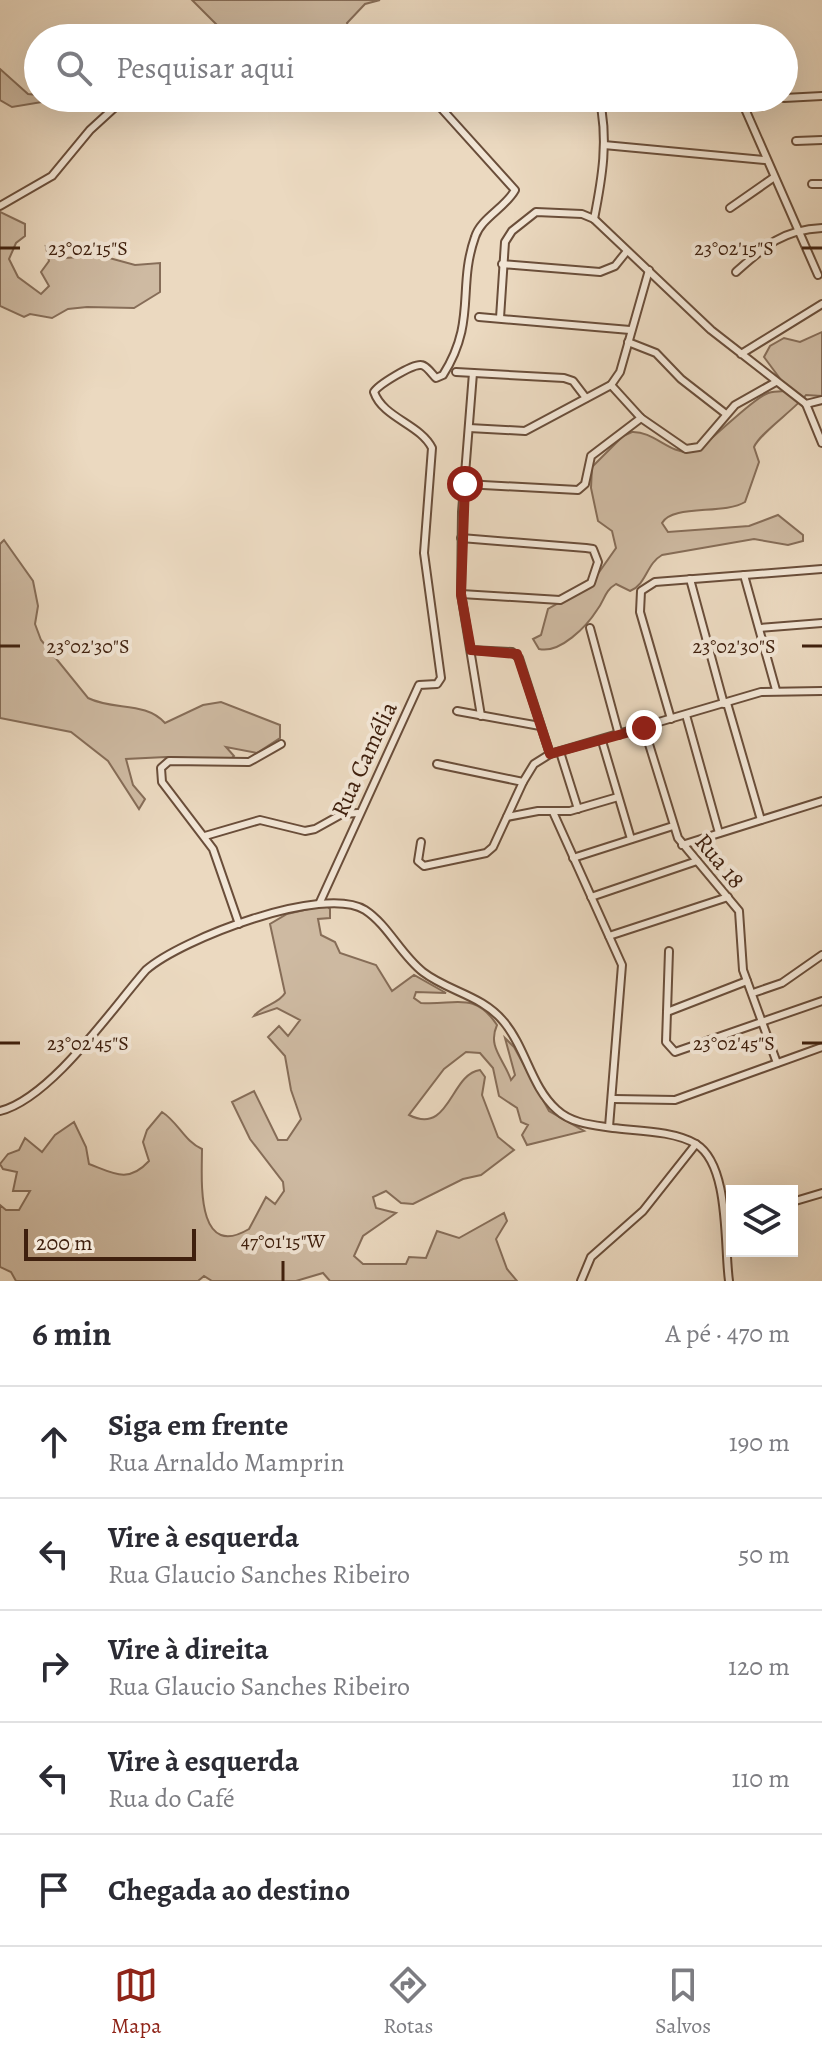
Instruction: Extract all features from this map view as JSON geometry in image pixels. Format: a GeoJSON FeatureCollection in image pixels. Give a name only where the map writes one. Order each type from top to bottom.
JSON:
{"type":"FeatureCollection","features":[{"type":"Feature","properties":{"kind":"street"},"geometry":{"type":"LineString","coordinates":[[798,97],[822,96]]}},
{"type":"Feature","properties":{"kind":"street"},"geometry":{"type":"LineString","coordinates":[[0,206],[52,176],[90,130],[110,112]]}},
{"type":"Feature","properties":{"kind":"street","name":"Rua Camélia"},"geometry":{"type":"LineString","coordinates":[[320,902],[419,685],[440,682],[424,553],[432,448],[427,439],[381,404],[374,392],[378,385],[417,365],[425,366],[436,378],[443,375],[461,342],[466,322],[470,260],[475,235],[515,190],[445,112]]}},
{"type":"Feature","properties":{"kind":"street"},"geometry":{"type":"LineString","coordinates":[[594,219],[603,176],[600,112]]}},
{"type":"Feature","properties":{"kind":"street"},"geometry":{"type":"LineString","coordinates":[[746,112],[818,275]]}},
{"type":"Feature","properties":{"kind":"street"},"geometry":{"type":"LineString","coordinates":[[796,141],[822,140]]}},
{"type":"Feature","properties":{"kind":"street"},"geometry":{"type":"LineString","coordinates":[[604,145],[765,160]]}},
{"type":"Feature","properties":{"kind":"street"},"geometry":{"type":"LineString","coordinates":[[730,208],[773,178]]}},
{"type":"Feature","properties":{"kind":"street"},"geometry":{"type":"LineString","coordinates":[[812,184],[822,184]]}},
{"type":"Feature","properties":{"kind":"street"},"geometry":{"type":"LineString","coordinates":[[500,318],[502,264],[508,237],[531,214],[570,213],[594,219],[741,354],[806,404],[822,443]]}},
{"type":"Feature","properties":{"kind":"street"},"geometry":{"type":"LineString","coordinates":[[736,272],[769,245],[796,229],[822,228]]}},
{"type":"Feature","properties":{"kind":"street"},"geometry":{"type":"LineString","coordinates":[[502,264],[600,272],[615,266],[627,251]]}},
{"type":"Feature","properties":{"kind":"street"},"geometry":{"type":"LineString","coordinates":[[469,428],[525,431],[611,385],[620,372],[649,270]]}},
{"type":"Feature","properties":{"kind":"street"},"geometry":{"type":"LineString","coordinates":[[741,354],[822,304]]}},
{"type":"Feature","properties":{"kind":"street"},"geometry":{"type":"LineString","coordinates":[[479,317],[630,330]]}},
{"type":"Feature","properties":{"kind":"street"},"geometry":{"type":"LineString","coordinates":[[628,342],[656,353],[681,379],[726,414]]}},
{"type":"Feature","properties":{"kind":"street"},"geometry":{"type":"LineString","coordinates":[[456,372],[564,378],[573,381],[586,398]]}},
{"type":"Feature","properties":{"kind":"street"},"geometry":{"type":"LineString","coordinates":[[473,373],[461,538],[461,594],[481,716]]}},
{"type":"Feature","properties":{"kind":"street"},"geometry":{"type":"LineString","coordinates":[[611,385],[641,418],[678,446],[695,448],[704,443],[726,414],[776,382]]}},
{"type":"Feature","properties":{"kind":"street"},"geometry":{"type":"LineString","coordinates":[[806,404],[822,400]]}},
{"type":"Feature","properties":{"kind":"street"},"geometry":{"type":"LineString","coordinates":[[465,484],[578,490],[585,484],[589,462],[596,451],[641,418]]}},
{"type":"Feature","properties":{"kind":"street"},"geometry":{"type":"LineString","coordinates":[[461,538],[593,549],[598,562],[591,583],[560,600],[461,594]]}},
{"type":"Feature","properties":{"kind":"street"},"geometry":{"type":"LineString","coordinates":[[671,719],[639,600],[641,591],[655,582],[822,569]]}},
{"type":"Feature","properties":{"kind":"street"},"geometry":{"type":"LineString","coordinates":[[744,575],[776,690]]}},
{"type":"Feature","properties":{"kind":"street"},"geometry":{"type":"LineString","coordinates":[[690,579],[761,820]]}},
{"type":"Feature","properties":{"kind":"street"},"geometry":{"type":"LineString","coordinates":[[760,628],[822,623]]}},
{"type":"Feature","properties":{"kind":"street"},"geometry":{"type":"LineString","coordinates":[[590,628],[619,735]]}},
{"type":"Feature","properties":{"kind":"street"},"geometry":{"type":"LineString","coordinates":[[471,650],[517,654],[550,754]]}},
{"type":"Feature","properties":{"kind":"street"},"geometry":{"type":"LineString","coordinates":[[421,842],[418,861],[424,866],[486,853],[493,847],[534,764],[550,754],[776,690],[821,691],[822,679]]}},
{"type":"Feature","properties":{"kind":"street"},"geometry":{"type":"LineString","coordinates":[[457,711],[540,726]]}},
{"type":"Feature","properties":{"kind":"street"},"geometry":{"type":"LineString","coordinates":[[686,715],[719,833]]}},
{"type":"Feature","properties":{"kind":"street","name":"Rua 18"},"geometry":{"type":"LineString","coordinates":[[644,728],[673,826],[682,845],[728,897],[741,918],[742,960],[747,981],[777,1063]]}},
{"type":"Feature","properties":{"kind":"street"},"geometry":{"type":"LineString","coordinates":[[602,741],[631,839]]}},
{"type":"Feature","properties":{"kind":"street"},"geometry":{"type":"LineString","coordinates":[[239,924],[213,849],[162,782],[161,768],[169,761],[249,762],[281,744]]}},
{"type":"Feature","properties":{"kind":"street"},"geometry":{"type":"LineString","coordinates":[[560,752],[578,809]]}},
{"type":"Feature","properties":{"kind":"street"},"geometry":{"type":"LineString","coordinates":[[437,764],[523,782]]}},
{"type":"Feature","properties":{"kind":"street"},"geometry":{"type":"LineString","coordinates":[[507,817],[538,811],[578,809],[618,797]]}},
{"type":"Feature","properties":{"kind":"street"},"geometry":{"type":"LineString","coordinates":[[682,845],[822,801]]}},
{"type":"Feature","properties":{"kind":"street"},"geometry":{"type":"LineString","coordinates":[[553,812],[609,936],[623,975],[614,1099],[609,1127]]}},
{"type":"Feature","properties":{"kind":"street"},"geometry":{"type":"LineString","coordinates":[[205,836],[260,820],[295,830],[315,829],[342,814],[358,813]]}},
{"type":"Feature","properties":{"kind":"street"},"geometry":{"type":"LineString","coordinates":[[573,858],[673,826]]}},
{"type":"Feature","properties":{"kind":"street"},"geometry":{"type":"LineString","coordinates":[[591,897],[697,861]]}},
{"type":"Feature","properties":{"kind":"street"},"geometry":{"type":"LineString","coordinates":[[609,936],[728,897]]}},
{"type":"Feature","properties":{"kind":"street"},"geometry":{"type":"LineString","coordinates":[[0,1111],[29,1099],[53,1078],[152,964],[200,938],[239,924],[337,900],[366,911],[426,974],[495,1011],[557,1111],[577,1122],[663,1135],[696,1144],[706,1153],[718,1177],[729,1281]]}},
{"type":"Feature","properties":{"kind":"street"},"geometry":{"type":"LineString","coordinates":[[669,951],[666,1042],[675,1052],[822,1001]]}},
{"type":"Feature","properties":{"kind":"street"},"geometry":{"type":"LineString","coordinates":[[753,993],[782,983],[822,955]]}},
{"type":"Feature","properties":{"kind":"street"},"geometry":{"type":"LineString","coordinates":[[667,1012],[747,981]]}},
{"type":"Feature","properties":{"kind":"street"},"geometry":{"type":"LineString","coordinates":[[614,1099],[675,1100],[822,1047]]}},
{"type":"Feature","properties":{"kind":"street"},"geometry":{"type":"LineString","coordinates":[[581,1281],[591,1257],[643,1211],[696,1144]]}},
{"type":"Feature","properties":{"kind":"street"},"geometry":{"type":"LineString","coordinates":[[798,1200],[822,1193]]}},
{"type":"Feature","properties":{"kind":"shaded area"},"geometry":{"type":"Polygon","coordinates":[[[192,0],[380,0],[365,4],[347,24],[216,24],[192,0]]]}},
{"type":"Feature","properties":{"kind":"shaded area"},"geometry":{"type":"Polygon","coordinates":[[[0,69],[24,90],[24,105],[12,107],[0,100],[0,69]]]}},
{"type":"Feature","properties":{"kind":"shaded area"},"geometry":{"type":"Polygon","coordinates":[[[0,212],[25,224],[25,236],[16,243],[9,259],[18,277],[41,294],[49,286],[41,272],[49,261],[46,247],[63,258],[102,256],[135,265],[160,263],[160,292],[134,308],[68,309],[52,318],[30,314],[24,317],[0,306],[0,212]]]}},
{"type":"Feature","properties":{"kind":"shaded area"},"geometry":{"type":"Polygon","coordinates":[[[822,332],[822,396],[806,395],[757,441],[754,447],[759,462],[745,502],[725,508],[687,511],[668,517],[662,523],[668,532],[749,526],[778,515],[803,535],[803,541],[788,545],[754,539],[662,555],[636,588],[630,591],[616,584],[612,587],[580,631],[556,647],[539,649],[533,639],[541,635],[548,609],[590,585],[616,548],[612,531],[598,521],[591,488],[592,467],[623,436],[632,432],[647,435],[683,452],[697,449],[758,399],[768,393],[784,391],[784,384],[764,357],[770,346],[784,338],[800,342],[822,332]]]}},
{"type":"Feature","properties":{"kind":"shaded area"},"geometry":{"type":"Polygon","coordinates":[[[4,540],[33,581],[38,606],[35,624],[41,640],[88,698],[139,709],[165,723],[203,705],[221,702],[280,725],[280,738],[257,753],[226,747],[234,756],[230,760],[126,759],[133,785],[145,799],[139,809],[108,761],[71,732],[0,718],[0,544],[4,540]]]}},
{"type":"Feature","properties":{"kind":"shaded area"},"geometry":{"type":"Polygon","coordinates":[[[326,905],[330,909],[330,918],[318,919],[321,935],[335,942],[340,953],[376,965],[392,991],[414,975],[446,993],[416,992],[414,998],[421,1003],[463,1002],[480,1007],[497,1025],[495,1047],[511,1080],[515,1075],[505,1038],[514,1047],[549,1111],[584,1131],[527,1145],[522,1135],[528,1125],[521,1122],[517,1108],[499,1096],[493,1068],[480,1053],[466,1052],[444,1069],[409,1115],[423,1119],[433,1117],[442,1111],[470,1074],[480,1070],[485,1077],[482,1095],[498,1137],[514,1150],[481,1175],[463,1179],[413,1204],[401,1203],[386,1191],[373,1197],[376,1208],[396,1213],[363,1236],[354,1256],[363,1264],[406,1264],[409,1257],[426,1258],[437,1231],[459,1238],[504,1213],[507,1221],[496,1239],[507,1269],[517,1281],[330,1281],[323,1273],[296,1281],[212,1281],[204,1276],[198,1281],[16,1281],[11,1272],[0,1267],[0,1205],[6,1210],[19,1210],[30,1191],[13,1191],[17,1172],[3,1169],[0,1164],[8,1154],[19,1150],[25,1138],[42,1152],[55,1135],[74,1122],[86,1147],[89,1164],[113,1173],[127,1174],[149,1161],[143,1142],[147,1130],[162,1112],[168,1116],[191,1142],[202,1149],[205,1212],[210,1225],[219,1234],[231,1236],[249,1229],[266,1197],[275,1204],[284,1191],[283,1182],[250,1139],[232,1102],[254,1091],[278,1140],[287,1140],[301,1119],[291,1090],[285,1056],[268,1037],[279,1026],[288,1036],[300,1020],[277,1008],[254,1016],[285,993],[270,924],[287,914],[326,905]]]}},
{"type":"Feature","properties":{"kind":"route"},"geometry":{"type":"LineString","coordinates":[[465,484],[461,594],[471,650],[517,654],[550,754],[644,728]]}}]}
